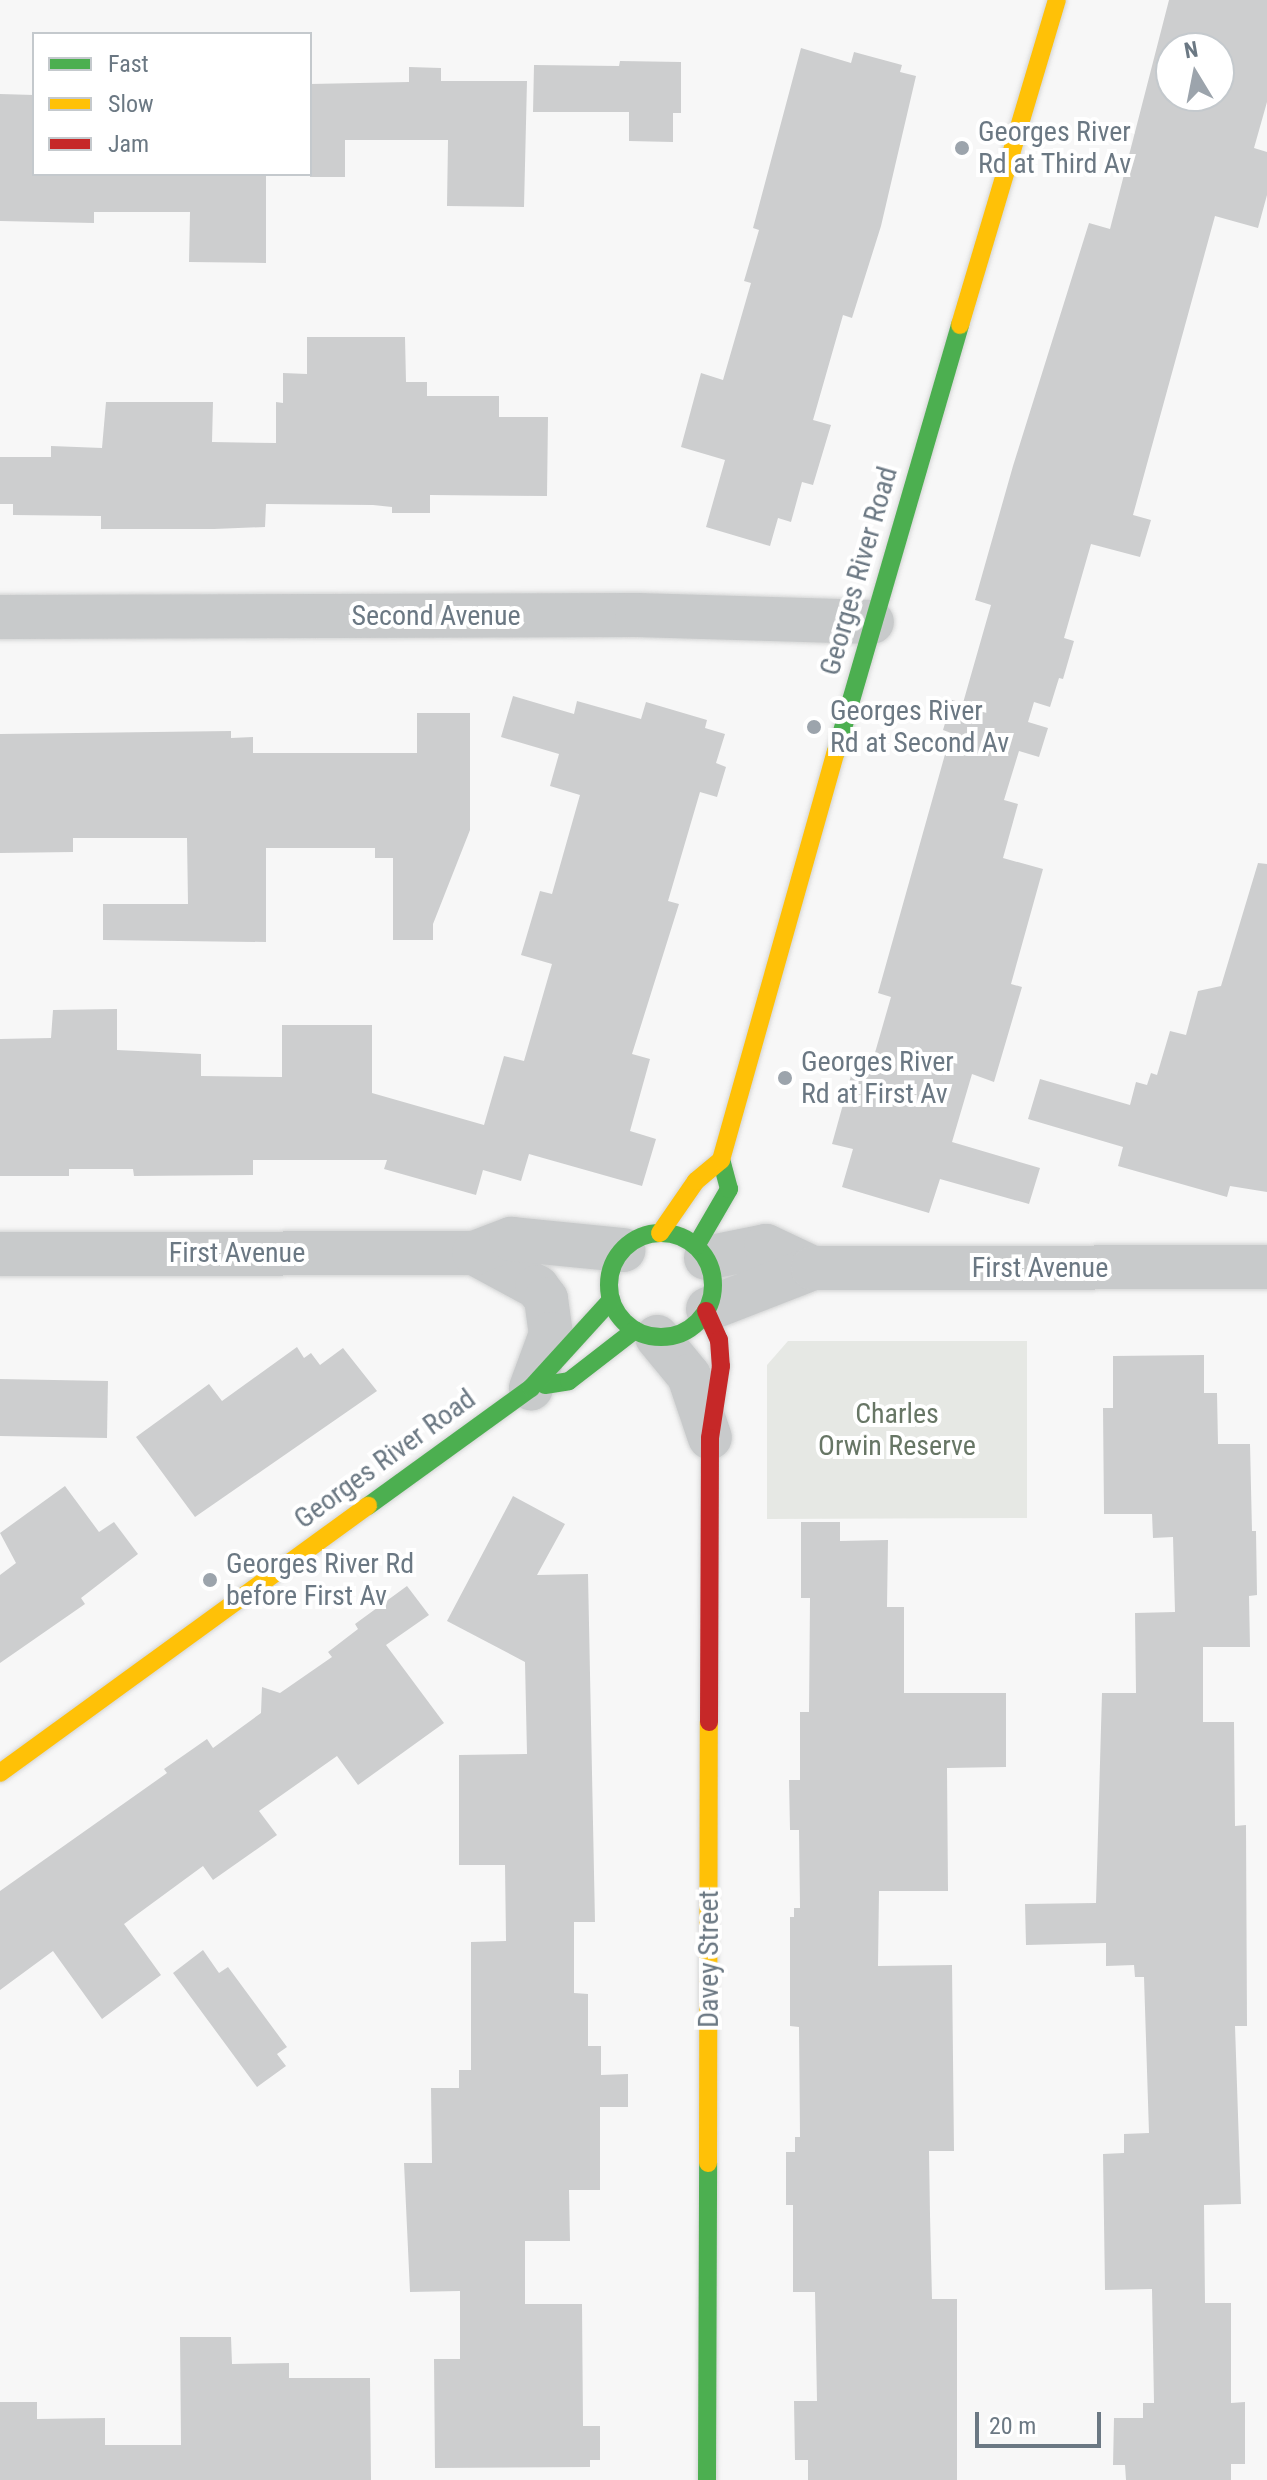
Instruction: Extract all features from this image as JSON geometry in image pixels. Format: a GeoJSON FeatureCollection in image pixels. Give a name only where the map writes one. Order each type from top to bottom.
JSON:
{"type":"FeatureCollection","features":[{"type":"Feature","properties":{"kind":"street","name":"Georges River Road"},"geometry":{"type":"LineString","coordinates":[[701,1252],[725,1175],[872,622],[1057,0]]}},
{"type":"Feature","properties":{"kind":"street","name":"Second Avenue"},"geometry":{"type":"LineString","coordinates":[[0,617],[637,615],[872,622]]}},
{"type":"Feature","properties":{"kind":"street"},"geometry":{"type":"LineString","coordinates":[[641,1242],[701,1252],[766,1246],[725,1175],[696,1181],[641,1242],[609,1282],[611,1300],[646,1334],[680,1334],[707,1310],[713,1284],[701,1252]]}},
{"type":"Feature","properties":{"kind":"street","name":"First Avenue"},"geometry":{"type":"LineString","coordinates":[[0,1254],[474,1253],[511,1239],[641,1242]]}},
{"type":"Feature","properties":{"kind":"street","name":"First Avenue"},"geometry":{"type":"LineString","coordinates":[[766,1246],[813,1268]]}},
{"type":"Feature","properties":{"kind":"street","name":"First Avenue"},"geometry":{"type":"LineString","coordinates":[[474,1253],[537,1287],[546,1299],[551,1334],[531,1388]]}},
{"type":"Feature","properties":{"kind":"street","name":"First Avenue"},"geometry":{"type":"LineString","coordinates":[[707,1310],[813,1268],[1267,1267]]}},
{"type":"Feature","properties":{"kind":"street","name":"Georges River Road"},"geometry":{"type":"LineString","coordinates":[[0,1773],[531,1388],[611,1300]]}},
{"type":"Feature","properties":{"kind":"street","name":"Davey Street"},"geometry":{"type":"LineString","coordinates":[[707,1310],[719,1340],[721,1366],[710,1438],[707,2480]]}},
{"type":"Feature","properties":{"kind":"street","name":"Georges River Road"},"geometry":{"type":"LineString","coordinates":[[531,1388],[569,1381],[646,1334]]}},
{"type":"Feature","properties":{"kind":"street","name":"Davey Street"},"geometry":{"type":"LineString","coordinates":[[646,1334],[689,1376],[710,1438]]}},
{"type":"Feature","properties":{"kind":"green space","name":"Charles Orwin Reserve"},"geometry":{"type":"Polygon","coordinates":[[[788,1341],[1027,1341],[1027,1518],[767,1519],[767,1365],[788,1341]]]}},
{"type":"Feature","properties":{"kind":"building"},"geometry":{"type":"Polygon","coordinates":[[[1169,0],[1267,0],[1267,102],[1254,148],[1267,152],[1267,195],[1258,228],[1215,216],[1133,515],[1151,520],[1140,557],[1091,544],[1064,638],[1074,641],[1063,679],[1059,678],[1050,707],[1034,702],[1028,722],[1048,728],[1039,757],[1019,751],[1004,800],[1018,804],[1003,858],[1043,869],[1011,984],[1022,987],[994,1082],[972,1074],[952,1142],[1040,1168],[1029,1204],[940,1179],[929,1213],[842,1187],[853,1149],[832,1144],[852,1072],[868,1077],[891,997],[878,993],[951,733],[943,730],[952,700],[963,703],[991,605],[975,600],[1013,466],[1089,223],[1110,229],[1155,54],[1155,112],[1235,112],[1235,32],[1161,32],[1169,0]]]}},
{"type":"Feature","properties":{"kind":"building"},"geometry":{"type":"Polygon","coordinates":[[[801,48],[851,63],[854,52],[902,65],[900,72],[916,76],[881,226],[852,318],[843,315],[813,420],[831,425],[813,485],[802,482],[791,522],[778,518],[770,546],[706,527],[725,460],[681,447],[701,373],[723,380],[751,283],[744,281],[759,230],[753,228],[801,48]]]}},
{"type":"Feature","properties":{"kind":"building"},"geometry":{"type":"Polygon","coordinates":[[[620,61],[681,62],[681,113],[673,113],[673,142],[629,141],[629,112],[533,112],[534,65],[619,66],[620,61]]]}},
{"type":"Feature","properties":{"kind":"building"},"geometry":{"type":"Polygon","coordinates":[[[409,67],[441,68],[441,81],[527,81],[524,207],[447,206],[448,140],[345,140],[345,177],[310,177],[312,84],[409,82],[409,67]]]}},
{"type":"Feature","properties":{"kind":"building"},"geometry":{"type":"Polygon","coordinates":[[[0,94],[32,95],[32,176],[266,176],[266,263],[189,262],[190,212],[94,212],[94,223],[0,221],[0,94]]]}},
{"type":"Feature","properties":{"kind":"building"},"geometry":{"type":"Polygon","coordinates":[[[307,337],[405,337],[406,382],[427,382],[427,396],[499,396],[499,417],[548,417],[547,496],[430,495],[430,513],[392,513],[392,507],[373,505],[266,504],[265,527],[214,529],[101,529],[101,516],[13,515],[13,504],[0,504],[0,457],[51,457],[51,446],[102,448],[106,402],[213,402],[212,442],[276,443],[276,402],[283,403],[283,373],[307,374],[307,337]]]}},
{"type":"Feature","properties":{"kind":"building"},"geometry":{"type":"Polygon","coordinates":[[[513,696],[574,714],[577,701],[641,719],[646,702],[707,720],[705,728],[725,734],[716,763],[726,767],[717,797],[700,792],[668,901],[679,904],[632,1054],[650,1059],[630,1131],[656,1139],[642,1186],[529,1154],[521,1181],[483,1170],[476,1195],[384,1169],[387,1160],[253,1160],[253,1175],[134,1176],[133,1169],[69,1169],[69,1176],[0,1176],[0,1039],[51,1038],[53,1010],[117,1009],[117,1050],[201,1054],[201,1076],[282,1077],[282,1025],[372,1025],[372,1093],[484,1125],[504,1056],[524,1061],[552,964],[521,955],[540,891],[552,894],[580,795],[550,786],[559,754],[501,737],[513,696]]]}},
{"type":"Feature","properties":{"kind":"building"},"geometry":{"type":"Polygon","coordinates":[[[417,713],[470,713],[470,830],[433,924],[433,940],[393,940],[393,858],[375,858],[375,848],[266,848],[266,942],[103,940],[103,904],[188,904],[187,838],[73,838],[73,852],[0,853],[0,734],[231,731],[231,738],[253,737],[253,753],[417,753],[417,713]]]}},
{"type":"Feature","properties":{"kind":"building"},"geometry":{"type":"Polygon","coordinates":[[[1258,863],[1267,864],[1267,1192],[1230,1186],[1227,1197],[1118,1166],[1123,1147],[1028,1119],[1040,1079],[1130,1105],[1136,1082],[1147,1085],[1151,1073],[1157,1075],[1170,1031],[1186,1035],[1198,991],[1221,986],[1258,863]]]}},
{"type":"Feature","properties":{"kind":"building"},"geometry":{"type":"Polygon","coordinates":[[[297,1347],[304,1358],[311,1353],[320,1365],[343,1348],[377,1391],[195,1517],[136,1437],[209,1384],[222,1401],[297,1347]]]}},
{"type":"Feature","properties":{"kind":"building"},"geometry":{"type":"Polygon","coordinates":[[[1204,1355],[1204,1393],[1217,1393],[1218,1444],[1250,1444],[1252,1531],[1256,1531],[1257,1595],[1249,1596],[1250,1647],[1203,1647],[1203,1722],[1234,1722],[1235,1826],[1246,1825],[1247,2026],[1235,2026],[1241,2204],[1204,2205],[1205,2303],[1231,2303],[1231,2403],[1245,2402],[1245,2464],[1231,2464],[1231,2480],[1126,2480],[1125,2465],[1113,2465],[1114,2418],[1143,2418],[1143,2403],[1154,2403],[1152,2289],[1105,2290],[1103,2154],[1124,2153],[1124,2134],[1149,2133],[1144,1977],[1135,1977],[1134,1965],[1106,1966],[1106,1943],[1026,1945],[1025,1904],[1096,1903],[1102,1693],[1136,1693],[1135,1613],[1175,1612],[1173,1537],[1153,1538],[1152,1514],[1104,1514],[1103,1408],[1113,1408],[1113,1356],[1204,1355]]]}},
{"type":"Feature","properties":{"kind":"building"},"geometry":{"type":"Polygon","coordinates":[[[0,1379],[108,1381],[107,1438],[0,1436],[0,1379]]]}},
{"type":"Feature","properties":{"kind":"building"},"geometry":{"type":"Polygon","coordinates":[[[65,1486],[99,1532],[114,1522],[138,1554],[81,1598],[85,1604],[0,1663],[0,1575],[16,1563],[0,1533],[65,1486]]]}},
{"type":"Feature","properties":{"kind":"building"},"geometry":{"type":"Polygon","coordinates":[[[513,1496],[565,1524],[537,1575],[588,1574],[595,1922],[574,1922],[574,1993],[588,1994],[588,2046],[601,2046],[601,2075],[628,2074],[628,2107],[600,2107],[600,2190],[569,2190],[570,2241],[525,2241],[525,2304],[582,2304],[583,2426],[600,2426],[600,2460],[590,2460],[590,2467],[435,2468],[434,2359],[460,2359],[460,2291],[410,2292],[404,2163],[432,2163],[431,2088],[459,2088],[459,2070],[471,2070],[471,1942],[506,1941],[505,1865],[459,1865],[459,1755],[527,1754],[525,1662],[447,1621],[513,1496]]]}},
{"type":"Feature","properties":{"kind":"building"},"geometry":{"type":"Polygon","coordinates":[[[801,1522],[840,1522],[840,1541],[888,1540],[887,1607],[904,1607],[904,1693],[1006,1693],[1006,1767],[947,1768],[948,1891],[879,1891],[878,1966],[952,1965],[954,2151],[929,2151],[932,2299],[957,2299],[957,2480],[808,2480],[808,2460],[795,2460],[794,2401],[817,2401],[815,2292],[793,2292],[793,2205],[786,2205],[786,2152],[795,2152],[795,2137],[800,2137],[799,2027],[790,2026],[790,1917],[794,1917],[794,1908],[800,1908],[799,1830],[790,1830],[789,1780],[800,1780],[800,1712],[809,1712],[810,1598],[801,1598],[801,1522]]]}},
{"type":"Feature","properties":{"kind":"building"},"geometry":{"type":"Polygon","coordinates":[[[407,1586],[429,1615],[386,1645],[444,1723],[358,1785],[337,1756],[259,1811],[277,1835],[213,1880],[203,1866],[124,1924],[161,1975],[102,2019],[53,1951],[0,1990],[0,1891],[167,1773],[164,1769],[207,1739],[213,1748],[261,1713],[262,1687],[280,1693],[332,1657],[328,1652],[358,1629],[355,1624],[407,1586]]]}},
{"type":"Feature","properties":{"kind":"building"},"geometry":{"type":"Polygon","coordinates":[[[203,1950],[219,1973],[228,1967],[287,2047],[277,2054],[286,2066],[257,2087],[173,1973],[203,1950]]]}},
{"type":"Feature","properties":{"kind":"building"},"geometry":{"type":"Polygon","coordinates":[[[180,2337],[231,2337],[232,2364],[289,2363],[289,2378],[370,2378],[371,2480],[0,2480],[0,2402],[37,2402],[37,2419],[105,2418],[105,2445],[181,2445],[180,2337]]]}},
{"type":"Feature","properties":{"kind":"traffic: fast"},"geometry":{"type":"LineString","coordinates":[[836,752],[960,325]]}},
{"type":"Feature","properties":{"kind":"traffic: fast"},"geometry":{"type":"LineString","coordinates":[[696,1246],[729,1189],[721,1160]]}},
{"type":"Feature","properties":{"kind":"traffic: fast"},"geometry":{"type":"LineString","coordinates":[[661,1233],[681,1237],[698,1248],[709,1265],[713,1285],[709,1305],[698,1322],[681,1333],[661,1337],[641,1333],[624,1322],[613,1305],[609,1285],[613,1265],[624,1248],[641,1237],[661,1233]]}},
{"type":"Feature","properties":{"kind":"traffic: fast"},"geometry":{"type":"LineString","coordinates":[[368,1506],[531,1388],[611,1300]]}},
{"type":"Feature","properties":{"kind":"traffic: fast"},"geometry":{"type":"LineString","coordinates":[[545,1385],[569,1381],[635,1330]]}},
{"type":"Feature","properties":{"kind":"traffic: fast"},"geometry":{"type":"LineString","coordinates":[[707,2480],[708,2163]]}},
{"type":"Feature","properties":{"kind":"traffic: slow"},"geometry":{"type":"LineString","coordinates":[[960,325],[1057,0]]}},
{"type":"Feature","properties":{"kind":"traffic: slow"},"geometry":{"type":"LineString","coordinates":[[660,1233],[696,1181],[721,1160],[836,752]]}},
{"type":"Feature","properties":{"kind":"traffic: slow"},"geometry":{"type":"LineString","coordinates":[[0,1773],[368,1506]]}},
{"type":"Feature","properties":{"kind":"traffic: slow"},"geometry":{"type":"LineString","coordinates":[[708,2163],[709,1722]]}},
{"type":"Feature","properties":{"kind":"traffic: jam"},"geometry":{"type":"LineString","coordinates":[[706,1311],[719,1340],[721,1366],[710,1438],[709,1722]]}},
{"type":"Feature","properties":{"kind":"place","name":"Georges River Rd at Third Av"},"geometry":{"type":"Point","coordinates":[962,148]}},
{"type":"Feature","properties":{"kind":"place","name":"Georges River Rd at Second Av"},"geometry":{"type":"Point","coordinates":[814,727]}},
{"type":"Feature","properties":{"kind":"place","name":"Georges River Rd at First Av"},"geometry":{"type":"Point","coordinates":[785,1078]}},
{"type":"Feature","properties":{"kind":"place","name":"Georges River Rd before First Av"},"geometry":{"type":"Point","coordinates":[210,1580]}}]}
